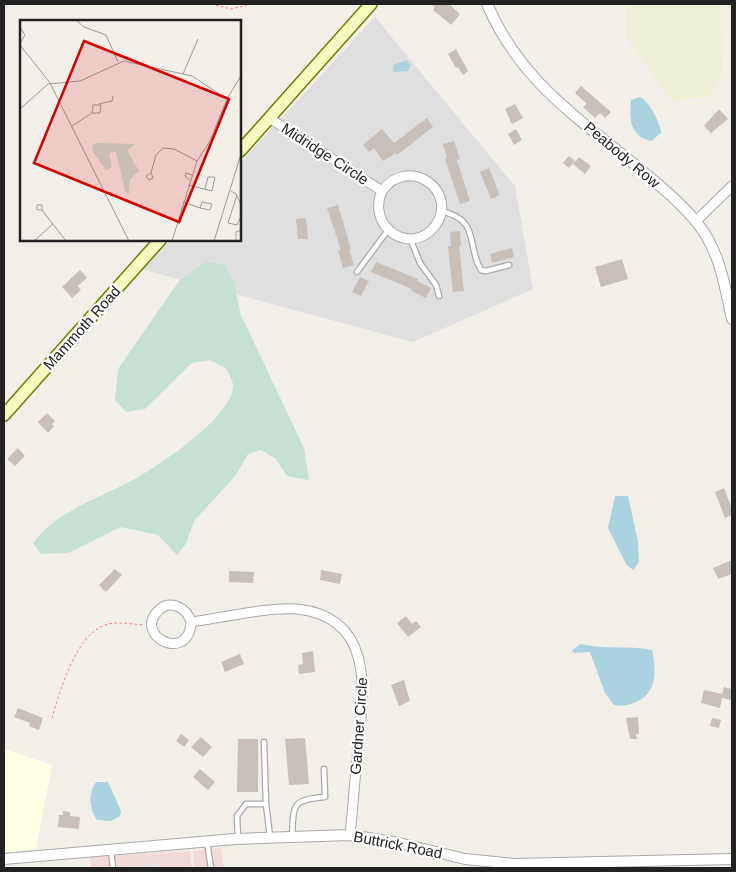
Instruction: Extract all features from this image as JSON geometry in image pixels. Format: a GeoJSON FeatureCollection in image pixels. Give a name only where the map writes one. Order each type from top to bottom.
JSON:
{"type":"FeatureCollection","features":[{"type":"Feature","properties":{"kind":"main road"},"geometry":{"type":"LineString","coordinates":[[241,150],[371,4]]}},
{"type":"Feature","properties":{"kind":"main road","name":"Mammoth Road"},"geometry":{"type":"LineString","coordinates":[[4,415],[159,241]]}},
{"type":"Feature","properties":{"kind":"street","name":"Peabody Row"},"geometry":{"type":"LineString","coordinates":[[487,4],[506,42],[535,80],[563,106],[659,185],[696,221],[714,252],[732,319]]}},
{"type":"Feature","properties":{"kind":"street","name":"Midridge Circle"},"geometry":{"type":"LineString","coordinates":[[269,118],[382,191]]}},
{"type":"Feature","properties":{"kind":"street","name":"Midridge Circle"},"geometry":{"type":"LineString","coordinates":[[388,230],[381,222],[378,209],[382,191],[390,182],[401,176],[419,176],[429,182],[437,192],[441,211]]}},
{"type":"Feature","properties":{"kind":"street"},"geometry":{"type":"LineString","coordinates":[[696,221],[732,186]]}},
{"type":"Feature","properties":{"kind":"street"},"geometry":{"type":"LineString","coordinates":[[388,230],[400,237],[419,237],[430,231],[438,221],[441,211]]}},
{"type":"Feature","properties":{"kind":"street"},"geometry":{"type":"LineString","coordinates":[[167,605],[173,605],[185,610],[191,622],[188,634],[184,639],[173,644],[167,644],[156,637],[152,625],[156,613],[167,605]]}},
{"type":"Feature","properties":{"kind":"street","name":"Gardner Circle"},"geometry":{"type":"LineString","coordinates":[[191,622],[296,609],[315,613],[329,620],[342,629],[352,641],[361,663],[363,692],[350,835]]}},
{"type":"Feature","properties":{"kind":"street","name":"Buttrick Road"},"geometry":{"type":"LineString","coordinates":[[4,860],[238,838],[350,835],[399,843],[466,859],[514,864],[732,859]]}},
{"type":"Feature","properties":{"kind":"lane"},"geometry":{"type":"LineString","coordinates":[[441,211],[453,214],[469,229],[481,270],[486,271],[509,265]]}},
{"type":"Feature","properties":{"kind":"lane"},"geometry":{"type":"LineString","coordinates":[[357,272],[388,230]]}},
{"type":"Feature","properties":{"kind":"lane"},"geometry":{"type":"LineString","coordinates":[[410,238],[420,263],[436,285],[439,296]]}},
{"type":"Feature","properties":{"kind":"lane"},"geometry":{"type":"LineString","coordinates":[[264,742],[266,804],[270,837]]}},
{"type":"Feature","properties":{"kind":"lane"},"geometry":{"type":"LineString","coordinates":[[292,836],[297,804],[305,799],[325,797],[324,769]]}},
{"type":"Feature","properties":{"kind":"lane"},"geometry":{"type":"LineString","coordinates":[[238,838],[237,816],[243,806],[246,804],[266,804]]}},
{"type":"Feature","properties":{"kind":"lane"},"geometry":{"type":"LineString","coordinates":[[207,842],[212,868]]}},
{"type":"Feature","properties":{"kind":"lane"},"geometry":{"type":"LineString","coordinates":[[111,850],[113,868]]}},
{"type":"Feature","properties":{"kind":"path"},"geometry":{"type":"LineString","coordinates":[[210,4],[231,9],[251,4]]}},
{"type":"Feature","properties":{"kind":"path"},"geometry":{"type":"LineString","coordinates":[[52,718],[63,680],[90,636],[104,625],[116,623],[152,625]]}},
{"type":"Feature","properties":{"kind":"shaded area"},"geometry":{"type":"Polygon","coordinates":[[[626,4],[721,4],[722,75],[710,96],[672,101],[626,38],[626,4]]]}},
{"type":"Feature","properties":{"kind":"shaded area"},"geometry":{"type":"Polygon","coordinates":[[[375,17],[515,186],[533,289],[413,342],[141,269],[167,241],[241,241],[241,162],[375,17]]]}},
{"type":"Feature","properties":{"kind":"shaded area"},"geometry":{"type":"Polygon","coordinates":[[[206,262],[224,264],[233,280],[241,315],[304,448],[309,480],[287,476],[276,459],[261,450],[248,454],[236,475],[194,521],[186,544],[177,555],[158,535],[120,527],[68,553],[41,554],[33,543],[53,522],[77,507],[141,475],[174,454],[207,427],[220,413],[229,399],[233,384],[226,368],[210,360],[192,363],[145,409],[126,412],[115,400],[118,369],[179,281],[206,262]]]}},
{"type":"Feature","properties":{"kind":"shaded area"},"geometry":{"type":"Polygon","coordinates":[[[4,749],[52,765],[36,848],[4,853],[4,749]]]}},
{"type":"Feature","properties":{"kind":"shaded area"},"geometry":{"type":"Polygon","coordinates":[[[221,848],[224,868],[195,868],[193,851],[221,848]]]}},
{"type":"Feature","properties":{"kind":"shaded area"},"geometry":{"type":"Polygon","coordinates":[[[190,851],[192,868],[91,868],[90,857],[190,851]]]}},
{"type":"Feature","properties":{"kind":"shaded area"},"geometry":{"type":"Polygon","coordinates":[[[161,864],[161,868],[120,868],[120,867],[161,864]]]}},
{"type":"Feature","properties":{"kind":"water"},"geometry":{"type":"Polygon","coordinates":[[[406,60],[411,65],[408,71],[393,72],[394,65],[406,60]]]}},
{"type":"Feature","properties":{"kind":"water"},"geometry":{"type":"Polygon","coordinates":[[[640,97],[651,108],[661,133],[651,141],[644,139],[632,126],[631,100],[640,97]]]}},
{"type":"Feature","properties":{"kind":"water"},"geometry":{"type":"Polygon","coordinates":[[[615,496],[628,496],[638,542],[639,562],[633,570],[626,564],[608,528],[615,496]]]}},
{"type":"Feature","properties":{"kind":"water"},"geometry":{"type":"Polygon","coordinates":[[[581,644],[652,650],[654,680],[648,693],[636,702],[623,706],[614,705],[605,693],[590,652],[574,653],[572,650],[581,644]]]}},
{"type":"Feature","properties":{"kind":"water"},"geometry":{"type":"Polygon","coordinates":[[[96,782],[108,782],[121,811],[120,816],[111,821],[97,820],[92,811],[90,801],[93,786],[96,782]]]}},
{"type":"Feature","properties":{"kind":"building"},"geometry":{"type":"Polygon","coordinates":[[[431,4],[449,4],[460,14],[451,25],[433,10],[435,7],[431,4]]]}},
{"type":"Feature","properties":{"kind":"building"},"geometry":{"type":"Polygon","coordinates":[[[456,49],[468,71],[463,75],[458,67],[456,68],[448,54],[456,49]]]}},
{"type":"Feature","properties":{"kind":"building"},"geometry":{"type":"Polygon","coordinates":[[[581,86],[611,112],[605,118],[600,113],[595,118],[583,107],[587,104],[575,93],[581,86]]]}},
{"type":"Feature","properties":{"kind":"building"},"geometry":{"type":"Polygon","coordinates":[[[515,104],[523,118],[512,124],[505,109],[515,104]]]}},
{"type":"Feature","properties":{"kind":"building"},"geometry":{"type":"Polygon","coordinates":[[[719,109],[728,119],[711,133],[704,126],[719,109]]]}},
{"type":"Feature","properties":{"kind":"building"},"geometry":{"type":"Polygon","coordinates":[[[427,118],[433,127],[397,155],[396,153],[383,161],[374,148],[369,152],[363,145],[382,129],[394,143],[427,118]]]}},
{"type":"Feature","properties":{"kind":"building"},"geometry":{"type":"Polygon","coordinates":[[[516,129],[522,140],[514,145],[508,134],[516,129]]]}},
{"type":"Feature","properties":{"kind":"building"},"geometry":{"type":"Polygon","coordinates":[[[454,141],[460,159],[457,160],[470,201],[460,204],[445,159],[447,158],[443,144],[454,141]]]}},
{"type":"Feature","properties":{"kind":"building"},"geometry":{"type":"Polygon","coordinates":[[[569,156],[575,161],[569,168],[563,163],[569,156]]]}},
{"type":"Feature","properties":{"kind":"building"},"geometry":{"type":"Polygon","coordinates":[[[579,157],[591,166],[585,174],[573,164],[579,157]]]}},
{"type":"Feature","properties":{"kind":"building"},"geometry":{"type":"Polygon","coordinates":[[[489,168],[500,195],[491,199],[480,172],[489,168]]]}},
{"type":"Feature","properties":{"kind":"building"},"geometry":{"type":"Polygon","coordinates":[[[338,205],[354,265],[343,268],[338,251],[341,250],[327,208],[338,205]]]}},
{"type":"Feature","properties":{"kind":"building"},"geometry":{"type":"Polygon","coordinates":[[[306,218],[308,239],[298,239],[296,219],[306,218]]]}},
{"type":"Feature","properties":{"kind":"building"},"geometry":{"type":"Polygon","coordinates":[[[460,231],[461,246],[459,246],[464,291],[453,292],[448,246],[451,246],[450,232],[460,231]]]}},
{"type":"Feature","properties":{"kind":"building"},"geometry":{"type":"Polygon","coordinates":[[[512,248],[514,257],[492,263],[490,254],[512,248]]]}},
{"type":"Feature","properties":{"kind":"building"},"geometry":{"type":"Polygon","coordinates":[[[622,259],[628,279],[601,287],[595,267],[622,259]]]}},
{"type":"Feature","properties":{"kind":"building"},"geometry":{"type":"Polygon","coordinates":[[[376,262],[418,279],[417,281],[431,288],[426,298],[411,291],[412,289],[371,272],[376,262]]]}},
{"type":"Feature","properties":{"kind":"building"},"geometry":{"type":"Polygon","coordinates":[[[80,270],[87,278],[78,286],[81,290],[72,298],[62,287],[80,270]]]}},
{"type":"Feature","properties":{"kind":"building"},"geometry":{"type":"Polygon","coordinates":[[[360,277],[369,281],[361,296],[352,292],[360,277]]]}},
{"type":"Feature","properties":{"kind":"building"},"geometry":{"type":"Polygon","coordinates":[[[47,413],[55,421],[52,424],[54,426],[48,433],[38,422],[47,413]]]}},
{"type":"Feature","properties":{"kind":"building"},"geometry":{"type":"Polygon","coordinates":[[[18,448],[25,456],[15,466],[7,459],[18,448]]]}},
{"type":"Feature","properties":{"kind":"building"},"geometry":{"type":"Polygon","coordinates":[[[724,488],[732,509],[732,515],[725,518],[715,492],[724,488]]]}},
{"type":"Feature","properties":{"kind":"building"},"geometry":{"type":"Polygon","coordinates":[[[732,560],[732,574],[718,579],[713,568],[732,560]]]}},
{"type":"Feature","properties":{"kind":"building"},"geometry":{"type":"Polygon","coordinates":[[[115,569],[122,575],[106,592],[99,585],[115,569]]]}},
{"type":"Feature","properties":{"kind":"building"},"geometry":{"type":"Polygon","coordinates":[[[321,570],[342,574],[340,584],[320,580],[321,570]]]}},
{"type":"Feature","properties":{"kind":"building"},"geometry":{"type":"Polygon","coordinates":[[[229,571],[254,572],[253,583],[229,582],[229,571]]]}},
{"type":"Feature","properties":{"kind":"building"},"geometry":{"type":"Polygon","coordinates":[[[406,616],[412,624],[416,621],[421,627],[408,637],[397,623],[406,616]]]}},
{"type":"Feature","properties":{"kind":"building"},"geometry":{"type":"Polygon","coordinates":[[[313,651],[315,672],[299,674],[298,665],[303,664],[302,653],[313,651]]]}},
{"type":"Feature","properties":{"kind":"building"},"geometry":{"type":"Polygon","coordinates":[[[240,654],[244,664],[225,672],[221,662],[240,654]]]}},
{"type":"Feature","properties":{"kind":"building"},"geometry":{"type":"Polygon","coordinates":[[[404,680],[410,701],[399,706],[391,685],[404,680]]]}},
{"type":"Feature","properties":{"kind":"building"},"geometry":{"type":"Polygon","coordinates":[[[724,687],[732,689],[731,700],[722,698],[720,708],[701,703],[704,690],[722,694],[724,687]]]}},
{"type":"Feature","properties":{"kind":"building"},"geometry":{"type":"Polygon","coordinates":[[[18,708],[43,718],[39,730],[29,726],[30,723],[14,717],[18,708]]]}},
{"type":"Feature","properties":{"kind":"building"},"geometry":{"type":"Polygon","coordinates":[[[638,717],[639,734],[636,734],[637,739],[630,739],[626,718],[638,717]]]}},
{"type":"Feature","properties":{"kind":"building"},"geometry":{"type":"Polygon","coordinates":[[[712,718],[721,720],[719,728],[710,726],[712,718]]]}},
{"type":"Feature","properties":{"kind":"building"},"geometry":{"type":"Polygon","coordinates":[[[181,734],[189,740],[184,747],[176,741],[181,734]]]}},
{"type":"Feature","properties":{"kind":"building"},"geometry":{"type":"Polygon","coordinates":[[[201,737],[212,747],[203,757],[191,747],[201,737]]]}},
{"type":"Feature","properties":{"kind":"building"},"geometry":{"type":"Polygon","coordinates":[[[305,738],[309,784],[289,785],[285,739],[305,738]]]}},
{"type":"Feature","properties":{"kind":"building"},"geometry":{"type":"Polygon","coordinates":[[[238,739],[258,739],[258,792],[237,792],[238,739]]]}},
{"type":"Feature","properties":{"kind":"building"},"geometry":{"type":"Polygon","coordinates":[[[200,769],[215,782],[208,790],[193,777],[200,769]]]}},
{"type":"Feature","properties":{"kind":"building"},"geometry":{"type":"Polygon","coordinates":[[[63,811],[70,812],[70,816],[80,817],[79,829],[58,827],[59,815],[63,815],[63,811]]]}}]}
